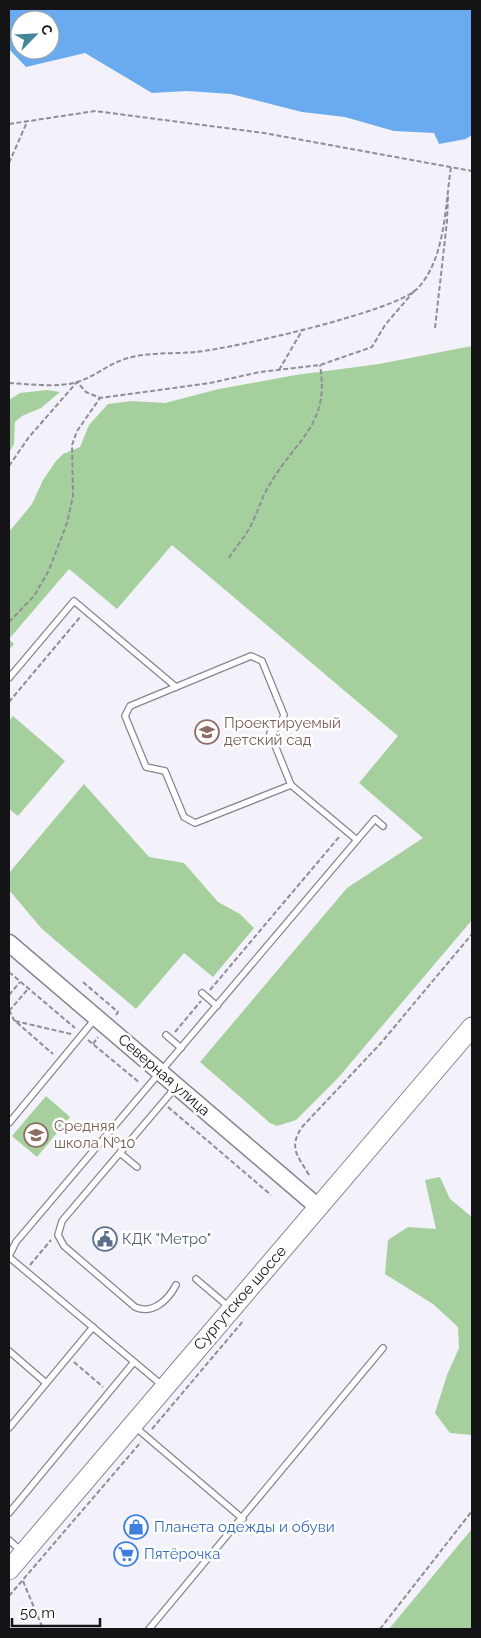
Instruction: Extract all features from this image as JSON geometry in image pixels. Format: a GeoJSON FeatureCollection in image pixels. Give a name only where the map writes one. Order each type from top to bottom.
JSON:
{"type":"FeatureCollection","features":[{"type":"Feature","properties":{"kind":"main road","name":"Сургутское шоссе"},"geometry":{"type":"LineString","coordinates":[[16,1575],[23,1553],[472,1026]]}},
{"type":"Feature","properties":{"kind":"street","name":"Северная улица"},"geometry":{"type":"LineString","coordinates":[[9,943],[318,1208]]}},
{"type":"Feature","properties":{"kind":"lane"},"geometry":{"type":"LineString","coordinates":[[9,678],[74,601],[176,687]]}},
{"type":"Feature","properties":{"kind":"lane"},"geometry":{"type":"LineString","coordinates":[[291,784],[196,823],[184,817],[165,771],[146,767],[125,716],[130,706],[252,656],[262,661],[284,715],[280,724],[270,733],[291,784],[357,840]]}},
{"type":"Feature","properties":{"kind":"lane"},"geometry":{"type":"LineString","coordinates":[[165,1387],[9,1256],[16,1242],[374,819],[383,826]]}},
{"type":"Feature","properties":{"kind":"lane"},"geometry":{"type":"LineString","coordinates":[[204,994],[217,1006]]}},
{"type":"Feature","properties":{"kind":"lane"},"geometry":{"type":"LineString","coordinates":[[9,1123],[97,1018]]}},
{"type":"Feature","properties":{"kind":"lane"},"geometry":{"type":"LineString","coordinates":[[168,1037],[181,1048]]}},
{"type":"Feature","properties":{"kind":"lane"},"geometry":{"type":"LineString","coordinates":[[176,1285],[164,1301],[157,1306],[141,1310],[135,1307],[60,1240],[59,1228],[62,1222],[177,1086]]}},
{"type":"Feature","properties":{"kind":"lane"},"geometry":{"type":"LineString","coordinates":[[120,1153],[137,1167]]}},
{"type":"Feature","properties":{"kind":"lane"},"geometry":{"type":"LineString","coordinates":[[196,1279],[231,1308]]}},
{"type":"Feature","properties":{"kind":"lane"},"geometry":{"type":"LineString","coordinates":[[9,1428],[93,1327]]}},
{"type":"Feature","properties":{"kind":"lane"},"geometry":{"type":"LineString","coordinates":[[149,1629],[243,1518],[382,1348]]}},
{"type":"Feature","properties":{"kind":"lane"},"geometry":{"type":"LineString","coordinates":[[9,1352],[46,1383]]}},
{"type":"Feature","properties":{"kind":"lane"},"geometry":{"type":"LineString","coordinates":[[9,1513],[134,1362]]}},
{"type":"Feature","properties":{"kind":"lane"},"geometry":{"type":"LineString","coordinates":[[133,1425],[243,1518]]}},
{"type":"Feature","properties":{"kind":"lane"},"geometry":{"type":"LineString","coordinates":[[9,1540],[23,1553]]}},
{"type":"Feature","properties":{"kind":"path"},"geometry":{"type":"LineString","coordinates":[[9,124],[96,111],[264,133],[472,170]]}},
{"type":"Feature","properties":{"kind":"path"},"geometry":{"type":"LineString","coordinates":[[9,163],[27,122]]}},
{"type":"Feature","properties":{"kind":"path"},"geometry":{"type":"LineString","coordinates":[[9,382],[77,382],[86,392],[100,398],[320,365],[372,347],[385,325],[430,271],[439,246],[451,167]]}},
{"type":"Feature","properties":{"kind":"path"},"geometry":{"type":"LineString","coordinates":[[435,328],[447,221],[448,188]]}},
{"type":"Feature","properties":{"kind":"path"},"geometry":{"type":"LineString","coordinates":[[9,466],[29,437],[77,382],[104,368],[128,358],[235,346],[357,314],[397,300],[416,289]]}},
{"type":"Feature","properties":{"kind":"path"},"geometry":{"type":"LineString","coordinates":[[279,370],[303,328]]}},
{"type":"Feature","properties":{"kind":"path"},"geometry":{"type":"LineString","coordinates":[[229,558],[249,530],[270,484],[314,423],[322,403],[323,384],[320,365]]}},
{"type":"Feature","properties":{"kind":"path"},"geometry":{"type":"LineString","coordinates":[[9,622],[34,596],[49,570],[67,523],[73,496],[72,445],[77,430],[100,398]]}},
{"type":"Feature","properties":{"kind":"path"},"geometry":{"type":"LineString","coordinates":[[9,702],[86,611]]}},
{"type":"Feature","properties":{"kind":"path"},"geometry":{"type":"LineString","coordinates":[[168,1037],[346,831]]}},
{"type":"Feature","properties":{"kind":"path"},"geometry":{"type":"LineString","coordinates":[[309,1175],[295,1150],[295,1138],[302,1127],[381,1043],[472,934]]}},
{"type":"Feature","properties":{"kind":"path"},"geometry":{"type":"LineString","coordinates":[[9,995],[20,982]]}},
{"type":"Feature","properties":{"kind":"path"},"geometry":{"type":"LineString","coordinates":[[28,988],[9,1011],[14,1020],[61,1061]]}},
{"type":"Feature","properties":{"kind":"path"},"geometry":{"type":"LineString","coordinates":[[14,1020],[68,1032],[78,1040]]}},
{"type":"Feature","properties":{"kind":"path"},"geometry":{"type":"LineString","coordinates":[[68,1357],[108,1392]]}},
{"type":"Feature","properties":{"kind":"path"},"geometry":{"type":"LineString","coordinates":[[380,1629],[472,1511]]}},
{"type":"Feature","properties":{"kind":"path"},"geometry":{"type":"LineString","coordinates":[[16,1575],[43,1629]]}},
{"type":"Feature","properties":{"kind":"green space"},"geometry":{"type":"Polygon","coordinates":[[[472,346],[472,920],[338,1078],[296,1120],[277,1126],[270,1123],[200,1062],[347,888],[423,838],[359,783],[398,736],[172,545],[117,609],[69,569],[9,639],[9,532],[32,504],[43,480],[56,461],[63,454],[80,447],[89,425],[108,404],[132,401],[165,403],[219,389],[296,375],[379,364],[472,346]]]}},
{"type":"Feature","properties":{"kind":"green space"},"geometry":{"type":"Polygon","coordinates":[[[47,390],[60,392],[41,408],[22,416],[15,422],[14,444],[9,453],[9,400],[20,393],[47,390]]]}},
{"type":"Feature","properties":{"kind":"green space"},"geometry":{"type":"Polygon","coordinates":[[[9,639],[14,644],[9,650],[9,639]]]}},
{"type":"Feature","properties":{"kind":"green space"},"geometry":{"type":"Polygon","coordinates":[[[13,716],[65,761],[18,816],[9,809],[9,721],[13,716]]]}},
{"type":"Feature","properties":{"kind":"green space"},"geometry":{"type":"Polygon","coordinates":[[[84,784],[149,857],[184,863],[218,902],[240,914],[254,928],[213,977],[184,953],[136,1009],[42,929],[9,890],[9,873],[84,784]]]}},
{"type":"Feature","properties":{"kind":"green space"},"geometry":{"type":"Polygon","coordinates":[[[46,1096],[70,1117],[37,1157],[12,1136],[46,1096]]]}},
{"type":"Feature","properties":{"kind":"green space"},"geometry":{"type":"Polygon","coordinates":[[[440,1177],[450,1199],[472,1217],[472,1435],[450,1433],[435,1413],[447,1375],[459,1348],[458,1327],[433,1304],[385,1274],[388,1240],[408,1227],[436,1229],[425,1180],[440,1177]]]}},
{"type":"Feature","properties":{"kind":"green space"},"geometry":{"type":"Polygon","coordinates":[[[472,1529],[472,1629],[389,1629],[461,1542],[472,1529]]]}},
{"type":"Feature","properties":{"kind":"water"},"geometry":{"type":"Polygon","coordinates":[[[9,9],[472,9],[472,135],[466,139],[439,144],[434,133],[394,131],[345,117],[302,112],[231,94],[187,91],[152,93],[85,53],[60,59],[60,10],[10,10],[10,50],[9,9]]]}},
{"type":"Feature","properties":{"kind":"water"},"geometry":{"type":"Polygon","coordinates":[[[19,60],[56,60],[26,67],[19,60]]]}},
{"type":"Feature","properties":{"kind":"place","name":"Проектируемый детский сад"},"geometry":{"type":"Point","coordinates":[207,732]}},
{"type":"Feature","properties":{"kind":"place","name":"Средняя школа №10"},"geometry":{"type":"Point","coordinates":[36,1135]}},
{"type":"Feature","properties":{"kind":"place","name":"КДК \"Метро\""},"geometry":{"type":"Point","coordinates":[105,1239]}},
{"type":"Feature","properties":{"kind":"place","name":"Планета одежды и обуви"},"geometry":{"type":"Point","coordinates":[136,1527]}},
{"type":"Feature","properties":{"kind":"place","name":"Пятёрочка"},"geometry":{"type":"Point","coordinates":[126,1554]}}]}
